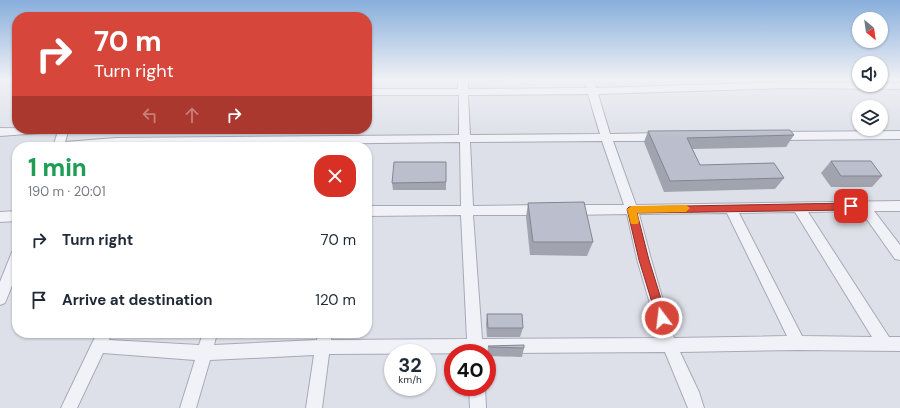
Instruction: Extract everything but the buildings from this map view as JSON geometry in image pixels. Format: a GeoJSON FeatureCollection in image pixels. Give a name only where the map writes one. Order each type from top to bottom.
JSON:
{"type":"FeatureCollection","features":[{"type":"Feature","properties":{"kind":"street"},"geometry":{"type":"LineString","coordinates":[[463,99],[467,211],[475,344]]}},
{"type":"Feature","properties":{"kind":"street"},"geometry":{"type":"LineString","coordinates":[[595,99],[606,137],[632,209],[644,260],[669,345],[696,408]]}},
{"type":"Feature","properties":{"kind":"street"},"geometry":{"type":"LineString","coordinates":[[0,132],[12,131]]}},
{"type":"Feature","properties":{"kind":"street"},"geometry":{"type":"LineString","coordinates":[[766,136],[900,135]]}},
{"type":"Feature","properties":{"kind":"street"},"geometry":{"type":"LineString","coordinates":[[250,142],[355,138],[465,140],[670,137]]}},
{"type":"Feature","properties":{"kind":"street"},"geometry":{"type":"LineString","coordinates":[[864,206],[900,255]]}},
{"type":"Feature","properties":{"kind":"street"},"geometry":{"type":"LineString","coordinates":[[372,210],[467,211],[900,206]]}},
{"type":"Feature","properties":{"kind":"street"},"geometry":{"type":"LineString","coordinates":[[798,207],[893,345]]}},
{"type":"Feature","properties":{"kind":"street"},"geometry":{"type":"LineString","coordinates":[[731,208],[798,343]]}},
{"type":"Feature","properties":{"kind":"street"},"geometry":{"type":"LineString","coordinates":[[0,217],[12,216]]}},
{"type":"Feature","properties":{"kind":"street"},"geometry":{"type":"LineString","coordinates":[[0,299],[12,269]]}},
{"type":"Feature","properties":{"kind":"street"},"geometry":{"type":"LineString","coordinates":[[188,408],[208,338]]}},
{"type":"Feature","properties":{"kind":"street"},"geometry":{"type":"LineString","coordinates":[[69,408],[102,339],[204,353],[324,340],[444,347]]}},
{"type":"Feature","properties":{"kind":"street"},"geometry":{"type":"LineString","coordinates":[[314,408],[324,340]]}},
{"type":"Feature","properties":{"kind":"street"},"geometry":{"type":"LineString","coordinates":[[496,349],[798,343],[893,345]]}},
{"type":"Feature","properties":{"kind":"street"},"geometry":{"type":"LineString","coordinates":[[477,396],[478,408]]}},
{"type":"Feature","properties":{"kind":"slow traffic"},"geometry":{"type":"LineString","coordinates":[[635,221],[632,209],[686,208]]}},
{"type":"Feature","properties":{"kind":"route"},"geometry":{"type":"LineString","coordinates":[[662,318],[651,277],[644,260],[632,209],[851,206]]}}]}
